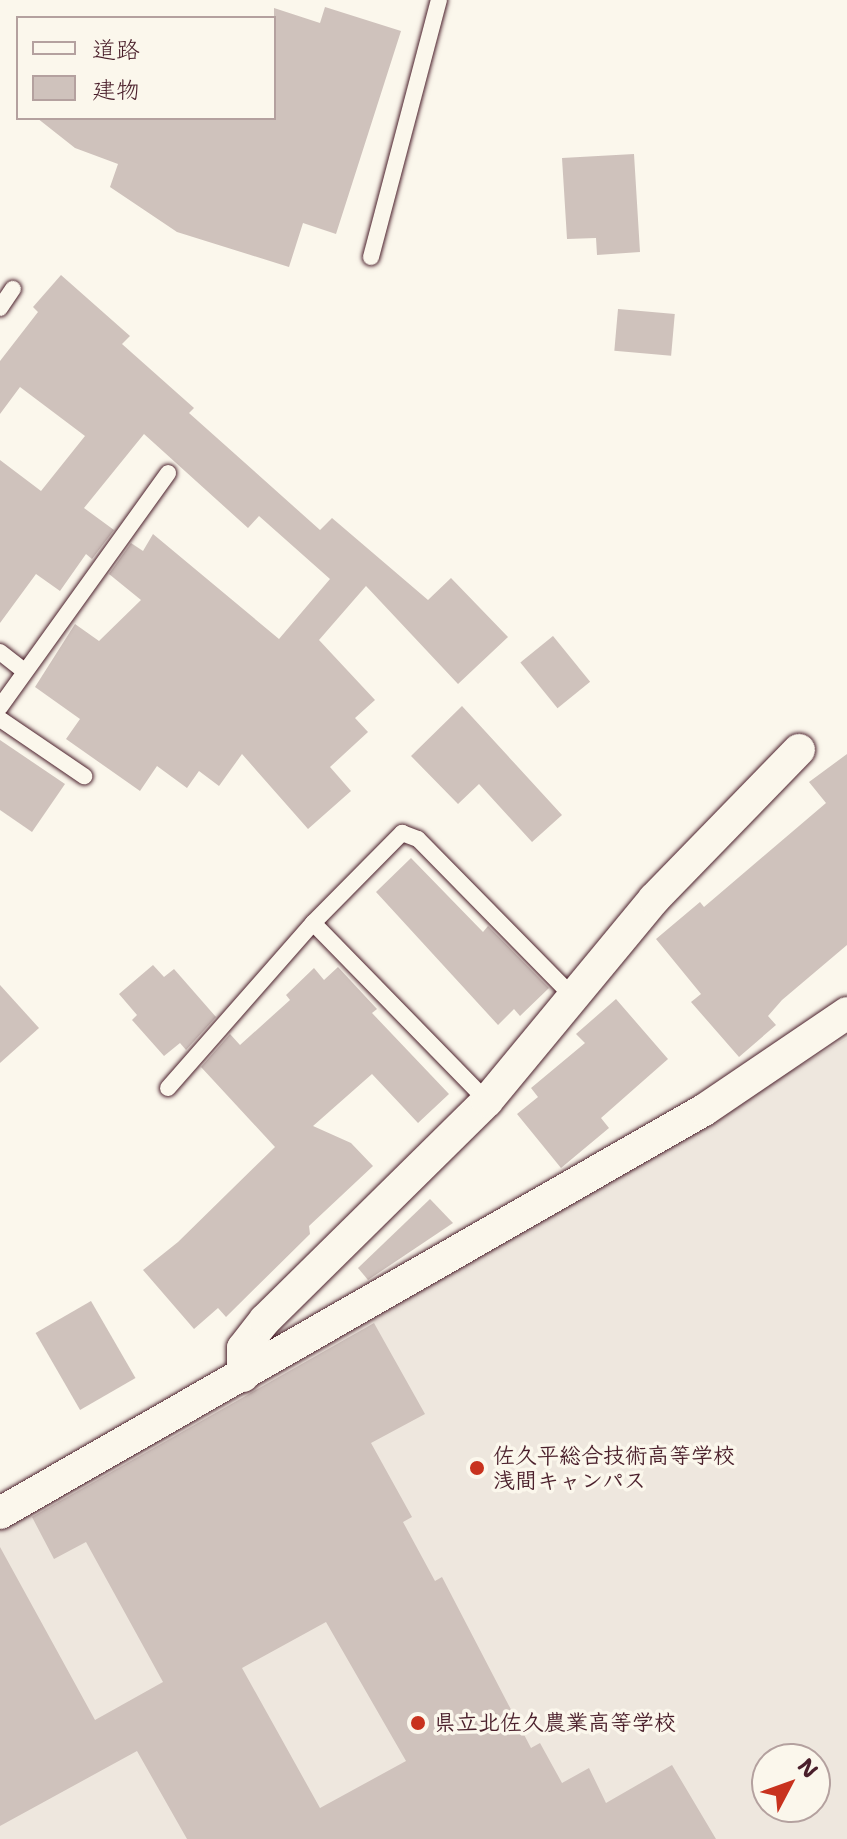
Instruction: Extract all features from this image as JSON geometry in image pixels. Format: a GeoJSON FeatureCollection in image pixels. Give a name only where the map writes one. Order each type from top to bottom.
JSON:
{"type":"FeatureCollection","features":[{"type":"Feature","properties":{"kind":"street"},"geometry":{"type":"LineString","coordinates":[[243,1376],[243,1348],[265,1320],[487,1101],[654,899],[799,750]]}},
{"type":"Feature","properties":{"kind":"street"},"geometry":{"type":"LineString","coordinates":[[0,1513],[704,1110],[847,1013]]}},
{"type":"Feature","properties":{"kind":"lane"},"geometry":{"type":"LineString","coordinates":[[371,257],[439,0]]}},
{"type":"Feature","properties":{"kind":"lane"},"geometry":{"type":"LineString","coordinates":[[0,308],[13,289]]}},
{"type":"Feature","properties":{"kind":"lane"},"geometry":{"type":"LineString","coordinates":[[0,707],[168,473]]}},
{"type":"Feature","properties":{"kind":"lane"},"geometry":{"type":"LineString","coordinates":[[0,652],[24,671]]}},
{"type":"Feature","properties":{"kind":"lane"},"geometry":{"type":"LineString","coordinates":[[0,719],[84,776]]}},
{"type":"Feature","properties":{"kind":"lane"},"geometry":{"type":"LineString","coordinates":[[168,1088],[313,923],[402,833],[418,839],[573,997]]}},
{"type":"Feature","properties":{"kind":"lane"},"geometry":{"type":"LineString","coordinates":[[313,923],[487,1101]]}},
{"type":"Feature","properties":{"kind":"shaded area","name":"佐久平総合技術高等学校 浅間キャンパス"},"geometry":{"type":"Polygon","coordinates":[[[847,1038],[847,1839],[0,1839],[0,1526],[214,1411],[847,1038]]]}},
{"type":"Feature","properties":{"kind":"building"},"geometry":{"type":"Polygon","coordinates":[[[325,7],[401,31],[336,234],[303,223],[289,267],[177,232],[110,187],[118,164],[75,148],[40,120],[276,120],[274,8],[320,23],[325,7]]]}},
{"type":"Feature","properties":{"kind":"building"},"geometry":{"type":"Polygon","coordinates":[[[634,154],[640,252],[597,255],[596,238],[567,239],[562,158],[634,154]]]}},
{"type":"Feature","properties":{"kind":"building"},"geometry":{"type":"Polygon","coordinates":[[[61,275],[130,336],[122,344],[194,408],[189,413],[320,530],[332,518],[428,600],[451,578],[508,637],[458,684],[366,586],[319,640],[375,700],[355,718],[368,732],[330,767],[351,791],[308,829],[242,754],[219,786],[199,771],[187,788],[157,766],[140,791],[66,739],[80,719],[35,687],[75,624],[99,641],[141,600],[109,574],[131,543],[143,551],[153,534],[279,639],[330,579],[259,516],[248,528],[144,434],[84,508],[114,530],[92,559],[86,554],[60,591],[36,574],[0,623],[0,460],[41,491],[85,436],[20,387],[0,414],[0,361],[38,312],[33,307],[61,275]]]}},
{"type":"Feature","properties":{"kind":"building"},"geometry":{"type":"Polygon","coordinates":[[[618,309],[675,314],[671,356],[614,351],[618,309]]]}},
{"type":"Feature","properties":{"kind":"building"},"geometry":{"type":"Polygon","coordinates":[[[553,636],[590,682],[557,708],[520,662],[553,636]]]}},
{"type":"Feature","properties":{"kind":"building"},"geometry":{"type":"Polygon","coordinates":[[[462,706],[562,815],[532,842],[479,784],[458,804],[411,756],[462,706]]]}},
{"type":"Feature","properties":{"kind":"building"},"geometry":{"type":"Polygon","coordinates":[[[0,740],[65,784],[32,832],[0,810],[0,740]]]}},
{"type":"Feature","properties":{"kind":"building"},"geometry":{"type":"Polygon","coordinates":[[[847,754],[847,945],[782,1000],[768,1016],[776,1025],[739,1057],[691,1002],[701,994],[656,939],[700,902],[704,907],[826,803],[809,782],[847,754]]]}},
{"type":"Feature","properties":{"kind":"building"},"geometry":{"type":"Polygon","coordinates":[[[411,858],[483,932],[488,926],[549,988],[520,1016],[514,1009],[498,1025],[376,892],[411,858]]]}},
{"type":"Feature","properties":{"kind":"building"},"geometry":{"type":"Polygon","coordinates":[[[153,965],[164,977],[174,969],[216,1017],[186,1050],[180,1043],[164,1056],[132,1020],[137,1015],[119,994],[153,965]]]}},
{"type":"Feature","properties":{"kind":"building"},"geometry":{"type":"Polygon","coordinates":[[[338,967],[377,1009],[372,1013],[449,1094],[418,1123],[372,1074],[313,1126],[351,1143],[373,1166],[309,1226],[310,1234],[226,1317],[218,1308],[194,1329],[143,1270],[178,1242],[275,1147],[201,1067],[230,1034],[240,1045],[290,1000],[286,995],[314,968],[324,980],[338,967]]]}},
{"type":"Feature","properties":{"kind":"building"},"geometry":{"type":"Polygon","coordinates":[[[0,985],[39,1028],[0,1063],[0,985]]]}},
{"type":"Feature","properties":{"kind":"building"},"geometry":{"type":"Polygon","coordinates":[[[616,999],[668,1059],[601,1118],[609,1128],[561,1168],[517,1114],[538,1097],[531,1088],[585,1043],[576,1034],[616,999]]]}},
{"type":"Feature","properties":{"kind":"building"},"geometry":{"type":"Polygon","coordinates":[[[430,1199],[453,1223],[368,1280],[358,1268],[430,1199]]]}},
{"type":"Feature","properties":{"kind":"building"},"geometry":{"type":"Polygon","coordinates":[[[91,1301],[136,1378],[80,1410],[36,1333],[91,1301]]]}},
{"type":"Feature","properties":{"kind":"building"},"geometry":{"type":"Polygon","coordinates":[[[374,1323],[425,1414],[371,1443],[412,1517],[403,1522],[435,1581],[442,1577],[531,1748],[540,1743],[562,1783],[589,1768],[606,1803],[672,1765],[716,1839],[187,1839],[137,1751],[0,1826],[0,1547],[95,1720],[163,1682],[86,1542],[54,1559],[32,1517],[374,1323]],[[326,1622],[242,1668],[320,1808],[406,1761],[326,1622]]]}},
{"type":"Feature","properties":{"kind":"place","name":"佐久平総合技術高等学校 浅間キャンパス"},"geometry":{"type":"Point","coordinates":[477,1468]}},
{"type":"Feature","properties":{"kind":"place","name":"県立北佐久農業高等学校"},"geometry":{"type":"Point","coordinates":[418,1723]}}]}
